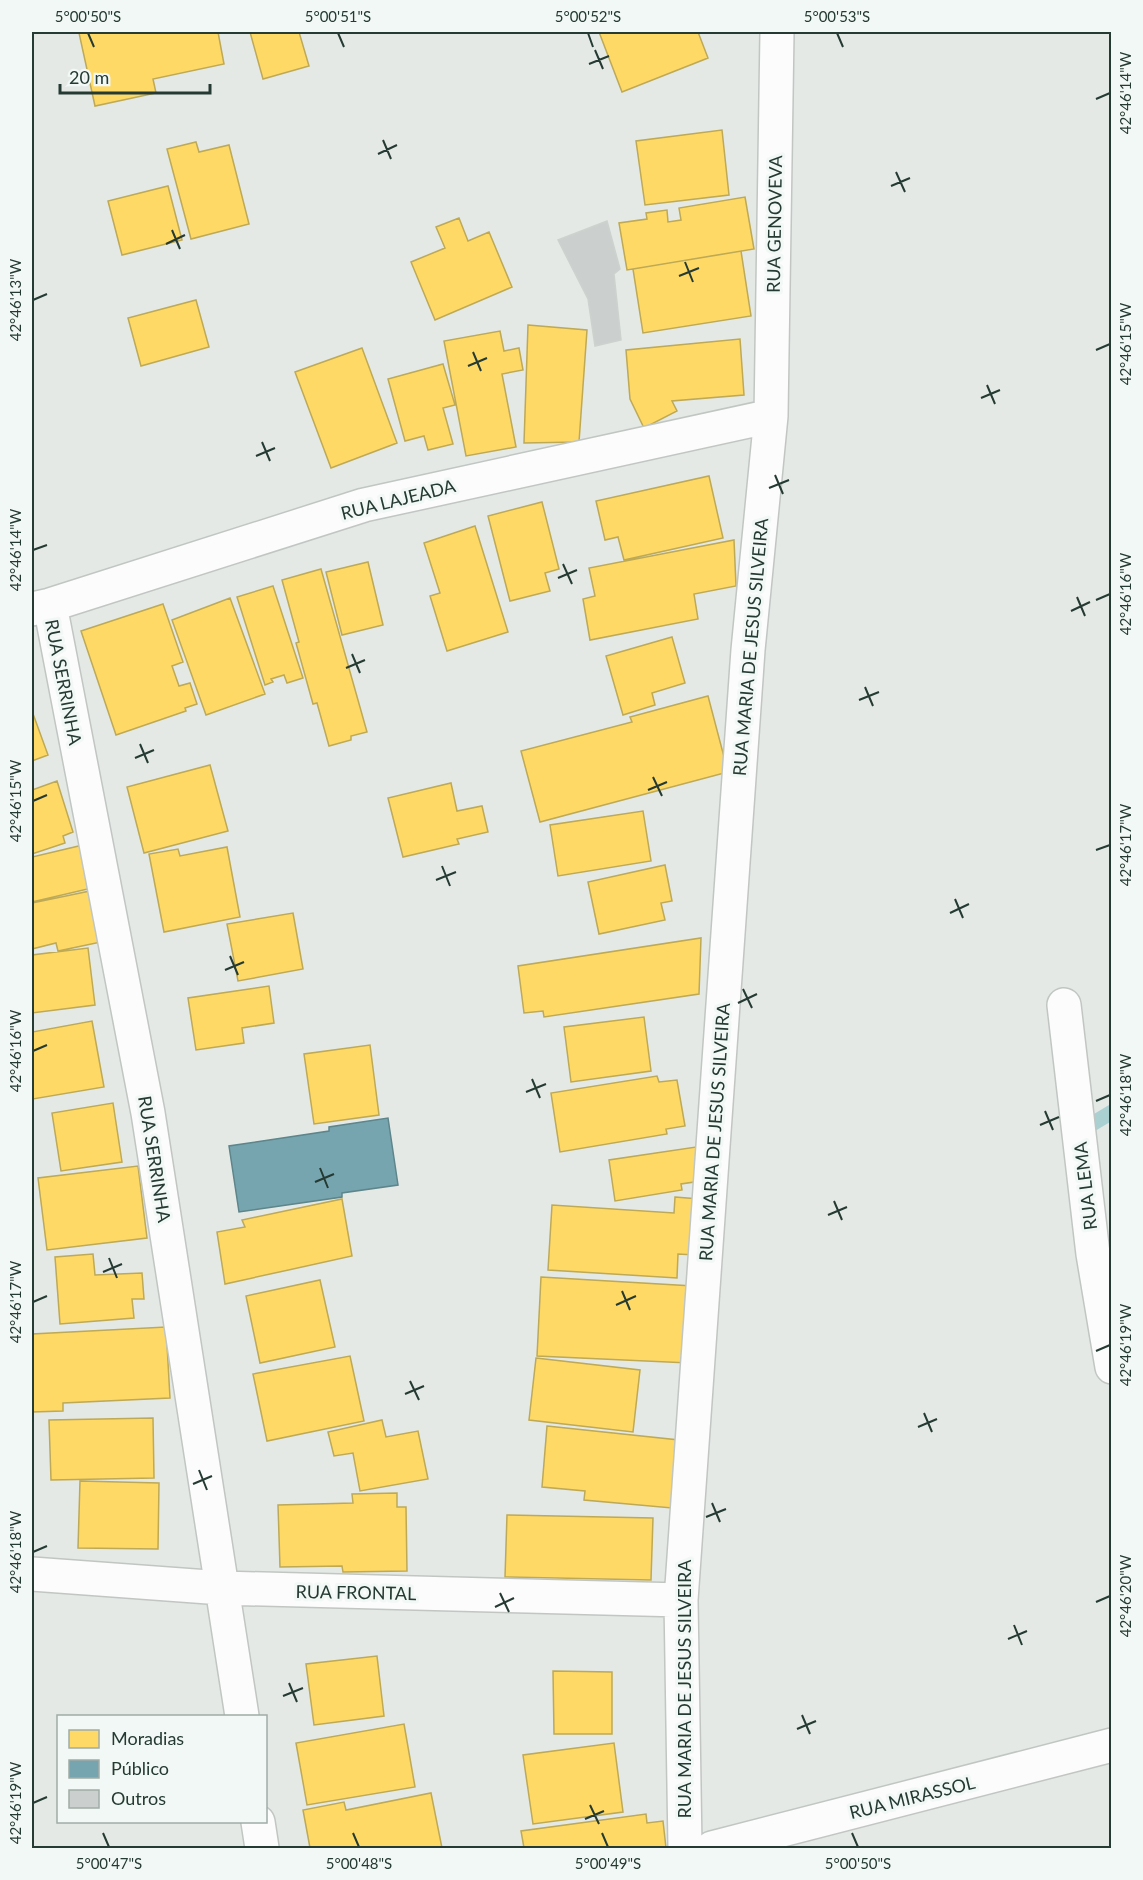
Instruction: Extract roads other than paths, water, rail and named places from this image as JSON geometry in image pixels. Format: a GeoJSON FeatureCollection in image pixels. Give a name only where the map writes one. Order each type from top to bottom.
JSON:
{"type":"FeatureCollection","features":[{"type":"Feature","properties":{"kind":"street","name":"RUA GENOVEVA"},"geometry":{"type":"LineString","coordinates":[[771,416],[777,32]]}},
{"type":"Feature","properties":{"kind":"street","name":"RUA LAJEADA"},"geometry":{"type":"LineString","coordinates":[[41,607],[364,505],[771,416]]}},
{"type":"Feature","properties":{"kind":"street","name":"RUA MARIA DE JESUS SILVEIRA"},"geometry":{"type":"LineString","coordinates":[[685,1848],[681,1600],[748,650],[771,416]]}},
{"type":"Feature","properties":{"kind":"street","name":"RUA SERRINHA"},"geometry":{"type":"LineString","coordinates":[[41,607],[148,1113],[242,1715]]}},
{"type":"Feature","properties":{"kind":"street","name":"RUA LEMA"},"geometry":{"type":"LineString","coordinates":[[1064,1005],[1093,1254],[1112,1367]]}},
{"type":"Feature","properties":{"kind":"street","name":"RUA FRONTAL"},"geometry":{"type":"LineString","coordinates":[[32,1574],[222,1588],[681,1600]]}},
{"type":"Feature","properties":{"kind":"street","name":"RUA MIRASSOL"},"geometry":{"type":"LineString","coordinates":[[712,1848],[1112,1746]]}},
{"type":"Feature","properties":{"kind":"street"},"geometry":{"type":"LineString","coordinates":[[258,1823],[262,1848]]}},
{"type":"Feature","properties":{"kind":"waterway"},"geometry":{"type":"LineString","coordinates":[[1092,1124],[1112,1112]]}}]}
